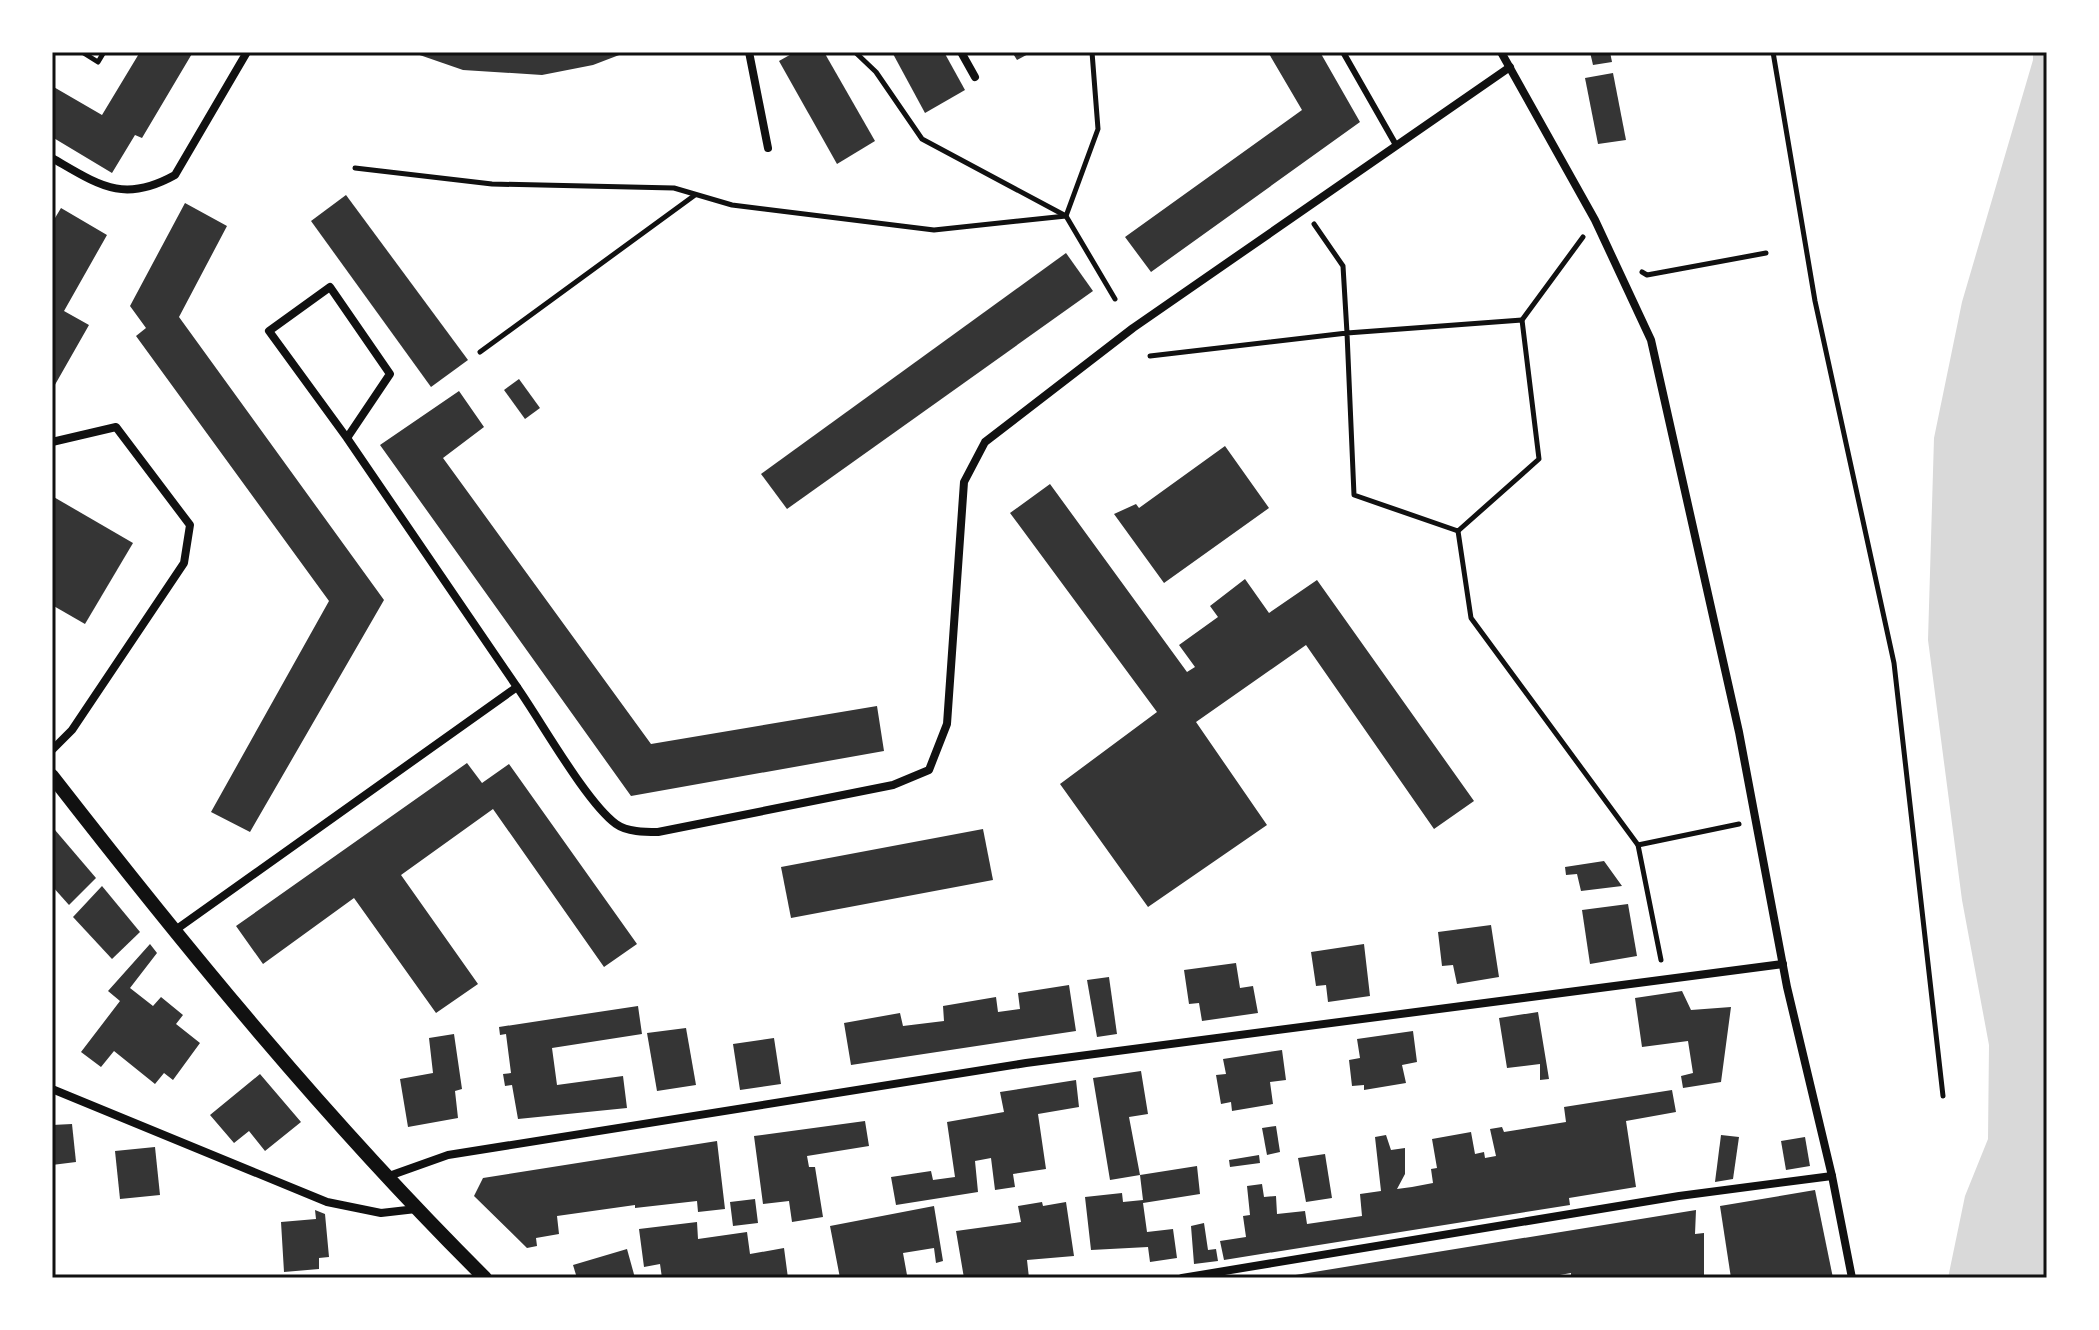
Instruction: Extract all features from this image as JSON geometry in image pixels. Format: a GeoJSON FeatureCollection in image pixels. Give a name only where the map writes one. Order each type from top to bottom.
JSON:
{"type":"FeatureCollection","features":[{"type":"Feature","properties":{"kind":"street"},"geometry":{"type":"LineString","coordinates":[[52,158],[100,185],[121,191],[140,191],[175,175],[247,52]]}},
{"type":"Feature","properties":{"kind":"street"},"geometry":{"type":"LineString","coordinates":[[749,52],[768,148]]}},
{"type":"Feature","properties":{"kind":"street"},"geometry":{"type":"LineString","coordinates":[[961,52],[975,77]]}},
{"type":"Feature","properties":{"kind":"street"},"geometry":{"type":"LineString","coordinates":[[1501,52],[1595,220],[1651,340],[1739,732],[1783,964],[1852,1278]]}},
{"type":"Feature","properties":{"kind":"street"},"geometry":{"type":"LineString","coordinates":[[347,438],[390,374],[330,287],[269,331],[347,438],[598,807],[618,826],[658,832],[893,785],[929,770],[942,746],[947,724],[964,482],[974,457],[1005,426],[1133,328],[1510,67]]}},
{"type":"Feature","properties":{"kind":"street"},"geometry":{"type":"LineString","coordinates":[[52,442],[116,427],[190,525],[184,563],[72,730],[52,750]]}},
{"type":"Feature","properties":{"kind":"street"},"geometry":{"type":"LineString","coordinates":[[173,932],[517,687]]}},
{"type":"Feature","properties":{"kind":"street"},"geometry":{"type":"LineString","coordinates":[[52,776],[243,1017],[416,1209],[485,1278]]}},
{"type":"Feature","properties":{"kind":"street"},"geometry":{"type":"LineString","coordinates":[[389,1176],[448,1155],[1026,1063],[1783,964]]}},
{"type":"Feature","properties":{"kind":"street"},"geometry":{"type":"LineString","coordinates":[[52,1089],[327,1202],[381,1213],[416,1209]]}},
{"type":"Feature","properties":{"kind":"street"},"geometry":{"type":"LineString","coordinates":[[1182,1278],[1679,1196],[1832,1176]]}},
{"type":"Feature","properties":{"kind":"lane"},"geometry":{"type":"LineString","coordinates":[[1343,52],[1396,145]]}},
{"type":"Feature","properties":{"kind":"path"},"geometry":{"type":"LineString","coordinates":[[82,52],[98,62],[104,52]]}},
{"type":"Feature","properties":{"kind":"path"},"geometry":{"type":"LineString","coordinates":[[855,52],[876,72],[922,139],[1066,216],[1115,299]]}},
{"type":"Feature","properties":{"kind":"path"},"geometry":{"type":"LineString","coordinates":[[1066,216],[1098,129],[1092,52]]}},
{"type":"Feature","properties":{"kind":"path"},"geometry":{"type":"LineString","coordinates":[[1773,52],[1815,301],[1894,663],[1943,1096]]}},
{"type":"Feature","properties":{"kind":"path"},"geometry":{"type":"LineString","coordinates":[[355,168],[492,184],[674,188],[732,205],[934,230],[1066,216]]}},
{"type":"Feature","properties":{"kind":"path"},"geometry":{"type":"LineString","coordinates":[[480,352],[695,195]]}},
{"type":"Feature","properties":{"kind":"path"},"geometry":{"type":"LineString","coordinates":[[1303,211],[1330,243],[1343,266],[1354,495],[1458,531]]}},
{"type":"Feature","properties":{"kind":"path"},"geometry":{"type":"LineString","coordinates":[[1458,531],[1539,459],[1522,320],[1595,220]]}},
{"type":"Feature","properties":{"kind":"path"},"geometry":{"type":"LineString","coordinates":[[1647,275],[1766,253]]}},
{"type":"Feature","properties":{"kind":"path"},"geometry":{"type":"LineString","coordinates":[[1150,356],[1347,333],[1522,320]]}},
{"type":"Feature","properties":{"kind":"path"},"geometry":{"type":"LineString","coordinates":[[1458,531],[1471,618],[1638,845],[1665,980]]}},
{"type":"Feature","properties":{"kind":"path"},"geometry":{"type":"LineString","coordinates":[[1638,845],[1754,820]]}},
{"type":"Feature","properties":{"kind":"shaded area"},"geometry":{"type":"Polygon","coordinates":[[[2033,52],[2047,52],[2047,1278],[1948,1278],[1965,1196],[1988,1139],[1989,1045],[1962,900],[1928,640],[1934,438],[1962,302],[2033,52]]]}},
{"type":"Feature","properties":{"kind":"building"},"geometry":{"type":"Polygon","coordinates":[[[140,52],[193,52],[142,138],[135,135],[112,173],[52,137],[52,86],[102,115],[140,52]]]}},
{"type":"Feature","properties":{"kind":"building"},"geometry":{"type":"Polygon","coordinates":[[[411,52],[627,52],[593,65],[542,75],[463,70],[411,52]]]}},
{"type":"Feature","properties":{"kind":"building"},"geometry":{"type":"Polygon","coordinates":[[[795,52],[824,52],[875,141],[837,164],[779,61],[795,52]]]}},
{"type":"Feature","properties":{"kind":"building"},"geometry":{"type":"Polygon","coordinates":[[[892,52],[944,52],[965,90],[925,113],[892,52]]]}},
{"type":"Feature","properties":{"kind":"building"},"geometry":{"type":"Polygon","coordinates":[[[1012,52],[1032,52],[1017,60],[1012,52]]]}},
{"type":"Feature","properties":{"kind":"building"},"geometry":{"type":"Polygon","coordinates":[[[1268,52],[1320,52],[1360,122],[1151,272],[1125,237],[1302,110],[1268,52]]]}},
{"type":"Feature","properties":{"kind":"building"},"geometry":{"type":"Polygon","coordinates":[[[1590,52],[1610,52],[1612,62],[1593,65],[1590,52]]]}},
{"type":"Feature","properties":{"kind":"building"},"geometry":{"type":"Polygon","coordinates":[[[1613,73],[1626,140],[1598,144],[1585,78],[1613,73]]]}},
{"type":"Feature","properties":{"kind":"building"},"geometry":{"type":"Polygon","coordinates":[[[346,195],[468,360],[431,387],[311,221],[346,195]]]}},
{"type":"Feature","properties":{"kind":"building"},"geometry":{"type":"Polygon","coordinates":[[[185,203],[227,226],[179,317],[384,600],[250,832],[211,812],[329,601],[136,336],[146,328],[130,306],[185,203]]]}},
{"type":"Feature","properties":{"kind":"building"},"geometry":{"type":"Polygon","coordinates":[[[61,208],[107,235],[64,311],[89,325],[52,390],[52,223],[61,208]]]}},
{"type":"Feature","properties":{"kind":"building"},"geometry":{"type":"Polygon","coordinates":[[[1066,253],[1093,291],[787,509],[761,474],[1066,253]]]}},
{"type":"Feature","properties":{"kind":"building"},"geometry":{"type":"Polygon","coordinates":[[[519,379],[540,408],[525,419],[504,390],[519,379]]]}},
{"type":"Feature","properties":{"kind":"building"},"geometry":{"type":"Polygon","coordinates":[[[459,391],[484,427],[443,458],[651,744],[877,706],[884,751],[631,796],[380,445],[459,391]]]}},
{"type":"Feature","properties":{"kind":"building"},"geometry":{"type":"Polygon","coordinates":[[[1225,446],[1269,508],[1164,583],[1114,514],[1136,504],[1139,508],[1225,446]]]}},
{"type":"Feature","properties":{"kind":"building"},"geometry":{"type":"Polygon","coordinates":[[[1050,484],[1187,672],[1195,667],[1179,645],[1218,617],[1210,606],[1245,579],[1269,613],[1317,580],[1474,801],[1434,829],[1306,645],[1196,722],[1267,825],[1148,907],[1060,784],[1157,712],[1010,513],[1050,484]]]}},
{"type":"Feature","properties":{"kind":"building"},"geometry":{"type":"Polygon","coordinates":[[[52,496],[133,543],[85,624],[52,605],[52,496]]]}},
{"type":"Feature","properties":{"kind":"building"},"geometry":{"type":"Polygon","coordinates":[[[467,763],[482,783],[509,764],[637,944],[604,967],[493,809],[401,875],[478,984],[436,1013],[354,898],[263,964],[236,926],[467,763]]]}},
{"type":"Feature","properties":{"kind":"building"},"geometry":{"type":"Polygon","coordinates":[[[983,829],[993,880],[791,918],[781,867],[983,829]]]}},
{"type":"Feature","properties":{"kind":"building"},"geometry":{"type":"Polygon","coordinates":[[[55,830],[96,878],[69,905],[52,886],[52,833],[55,830]]]}},
{"type":"Feature","properties":{"kind":"building"},"geometry":{"type":"Polygon","coordinates":[[[1604,861],[1622,886],[1581,891],[1577,874],[1566,875],[1565,867],[1604,861]]]}},
{"type":"Feature","properties":{"kind":"building"},"geometry":{"type":"Polygon","coordinates":[[[102,886],[140,932],[112,959],[73,917],[102,886]]]}},
{"type":"Feature","properties":{"kind":"building"},"geometry":{"type":"Polygon","coordinates":[[[1628,904],[1637,956],[1590,964],[1582,910],[1628,904]]]}},
{"type":"Feature","properties":{"kind":"building"},"geometry":{"type":"Polygon","coordinates":[[[1491,925],[1499,977],[1457,984],[1453,965],[1442,966],[1438,932],[1491,925]]]}},
{"type":"Feature","properties":{"kind":"building"},"geometry":{"type":"Polygon","coordinates":[[[150,944],[157,953],[130,988],[153,1006],[161,997],[183,1015],[176,1024],[200,1043],[173,1080],[164,1073],[155,1084],[114,1051],[101,1067],[81,1052],[120,1001],[108,991],[150,944]]]}},
{"type":"Feature","properties":{"kind":"building"},"geometry":{"type":"Polygon","coordinates":[[[1364,944],[1370,996],[1328,1002],[1326,985],[1316,986],[1311,952],[1364,944]]]}},
{"type":"Feature","properties":{"kind":"building"},"geometry":{"type":"Polygon","coordinates":[[[1236,963],[1240,988],[1253,986],[1258,1013],[1202,1021],[1199,1003],[1189,1004],[1184,970],[1236,963]]]}},
{"type":"Feature","properties":{"kind":"building"},"geometry":{"type":"Polygon","coordinates":[[[1109,977],[1117,1034],[1097,1037],[1087,980],[1109,977]]]}},
{"type":"Feature","properties":{"kind":"building"},"geometry":{"type":"Polygon","coordinates":[[[1069,985],[1076,1031],[851,1065],[844,1023],[900,1013],[903,1026],[944,1021],[943,1006],[996,997],[998,1012],[1020,1009],[1018,993],[1069,985]]]}},
{"type":"Feature","properties":{"kind":"building"},"geometry":{"type":"Polygon","coordinates":[[[1682,991],[1691,1010],[1731,1007],[1721,1082],[1683,1088],[1681,1076],[1693,1073],[1688,1041],[1642,1047],[1635,998],[1682,991]]]}},
{"type":"Feature","properties":{"kind":"building"},"geometry":{"type":"Polygon","coordinates":[[[638,1006],[642,1034],[552,1048],[557,1085],[623,1076],[627,1108],[518,1119],[512,1085],[505,1086],[503,1074],[511,1073],[506,1034],[500,1035],[499,1027],[638,1006]]]}},
{"type":"Feature","properties":{"kind":"building"},"geometry":{"type":"Polygon","coordinates":[[[1538,1012],[1549,1079],[1540,1080],[1540,1064],[1507,1068],[1499,1018],[1538,1012]]]}},
{"type":"Feature","properties":{"kind":"building"},"geometry":{"type":"Polygon","coordinates":[[[686,1028],[696,1085],[657,1091],[647,1033],[686,1028]]]}},
{"type":"Feature","properties":{"kind":"building"},"geometry":{"type":"Polygon","coordinates":[[[1413,1031],[1417,1062],[1402,1065],[1406,1083],[1364,1090],[1364,1085],[1352,1086],[1349,1060],[1360,1058],[1357,1039],[1413,1031]]]}},
{"type":"Feature","properties":{"kind":"building"},"geometry":{"type":"Polygon","coordinates":[[[454,1034],[462,1089],[455,1091],[458,1118],[408,1127],[400,1079],[433,1073],[429,1038],[454,1034]]]}},
{"type":"Feature","properties":{"kind":"building"},"geometry":{"type":"Polygon","coordinates":[[[774,1038],[781,1084],[740,1090],[733,1044],[774,1038]]]}},
{"type":"Feature","properties":{"kind":"building"},"geometry":{"type":"Polygon","coordinates":[[[1282,1050],[1286,1080],[1270,1082],[1273,1104],[1232,1111],[1231,1102],[1221,1104],[1216,1075],[1226,1074],[1223,1059],[1282,1050]]]}},
{"type":"Feature","properties":{"kind":"building"},"geometry":{"type":"Polygon","coordinates":[[[1141,1071],[1148,1114],[1129,1117],[1140,1175],[1110,1180],[1093,1078],[1141,1071]]]}},
{"type":"Feature","properties":{"kind":"building"},"geometry":{"type":"Polygon","coordinates":[[[260,1074],[301,1122],[265,1151],[249,1131],[234,1143],[210,1115],[260,1074]]]}},
{"type":"Feature","properties":{"kind":"building"},"geometry":{"type":"Polygon","coordinates":[[[1076,1080],[1079,1107],[1038,1114],[1046,1169],[1013,1174],[1015,1187],[995,1190],[991,1158],[975,1161],[978,1192],[896,1205],[891,1177],[931,1171],[933,1180],[955,1177],[947,1122],[1004,1112],[1000,1092],[1076,1080]]]}},
{"type":"Feature","properties":{"kind":"building"},"geometry":{"type":"Polygon","coordinates":[[[1672,1090],[1676,1112],[1626,1121],[1636,1187],[1569,1198],[1570,1205],[1224,1260],[1220,1241],[1246,1237],[1243,1216],[1250,1215],[1247,1186],[1262,1184],[1264,1197],[1276,1196],[1277,1214],[1305,1211],[1307,1224],[1362,1216],[1360,1194],[1381,1191],[1375,1137],[1386,1135],[1391,1150],[1405,1148],[1405,1174],[1397,1189],[1412,1187],[1433,1183],[1431,1169],[1437,1168],[1432,1139],[1471,1132],[1475,1154],[1484,1152],[1485,1158],[1496,1156],[1490,1129],[1502,1127],[1504,1132],[1566,1122],[1564,1107],[1672,1090]]]}},
{"type":"Feature","properties":{"kind":"building"},"geometry":{"type":"Polygon","coordinates":[[[865,1121],[869,1146],[807,1156],[809,1167],[815,1167],[823,1217],[792,1222],[789,1201],[763,1204],[754,1136],[865,1121]]]}},
{"type":"Feature","properties":{"kind":"building"},"geometry":{"type":"Polygon","coordinates":[[[72,1124],[76,1162],[52,1165],[52,1125],[72,1124]]]}},
{"type":"Feature","properties":{"kind":"building"},"geometry":{"type":"Polygon","coordinates":[[[1276,1126],[1280,1152],[1267,1155],[1262,1128],[1276,1126]]]}},
{"type":"Feature","properties":{"kind":"building"},"geometry":{"type":"Polygon","coordinates":[[[1721,1135],[1739,1137],[1733,1179],[1715,1182],[1721,1135]]]}},
{"type":"Feature","properties":{"kind":"building"},"geometry":{"type":"Polygon","coordinates":[[[1805,1137],[1810,1166],[1786,1170],[1781,1141],[1805,1137]]]}},
{"type":"Feature","properties":{"kind":"building"},"geometry":{"type":"Polygon","coordinates":[[[717,1141],[725,1209],[698,1212],[697,1201],[635,1208],[635,1205],[557,1216],[559,1234],[536,1238],[537,1246],[527,1248],[474,1196],[483,1178],[717,1141]]]}},
{"type":"Feature","properties":{"kind":"building"},"geometry":{"type":"Polygon","coordinates":[[[155,1147],[160,1195],[120,1199],[115,1151],[155,1147]]]}},
{"type":"Feature","properties":{"kind":"building"},"geometry":{"type":"Polygon","coordinates":[[[1325,1154],[1332,1198],[1306,1202],[1298,1158],[1325,1154]]]}},
{"type":"Feature","properties":{"kind":"building"},"geometry":{"type":"Polygon","coordinates":[[[1259,1155],[1260,1163],[1230,1167],[1229,1160],[1259,1155]]]}},
{"type":"Feature","properties":{"kind":"building"},"geometry":{"type":"Polygon","coordinates":[[[1197,1166],[1200,1194],[1143,1203],[1147,1232],[1173,1229],[1177,1258],[1150,1262],[1148,1247],[1091,1250],[1085,1197],[1122,1193],[1123,1202],[1143,1200],[1140,1175],[1197,1166]]]}},
{"type":"Feature","properties":{"kind":"building"},"geometry":{"type":"Polygon","coordinates":[[[1815,1190],[1833,1278],[1731,1278],[1720,1206],[1815,1190]]]}},
{"type":"Feature","properties":{"kind":"building"},"geometry":{"type":"Polygon","coordinates":[[[755,1199],[758,1223],[733,1226],[730,1202],[755,1199]]]}},
{"type":"Feature","properties":{"kind":"building"},"geometry":{"type":"Polygon","coordinates":[[[1042,1202],[1043,1206],[1066,1202],[1074,1256],[1027,1260],[1029,1278],[964,1278],[956,1231],[1021,1222],[1018,1206],[1042,1202]]]}},
{"type":"Feature","properties":{"kind":"building"},"geometry":{"type":"Polygon","coordinates":[[[934,1206],[943,1261],[936,1263],[934,1248],[903,1253],[907,1275],[840,1278],[830,1226],[934,1206]]]}},
{"type":"Feature","properties":{"kind":"building"},"geometry":{"type":"Polygon","coordinates":[[[315,1210],[325,1214],[329,1257],[319,1258],[319,1269],[284,1272],[281,1222],[316,1219],[315,1210]]]}},
{"type":"Feature","properties":{"kind":"building"},"geometry":{"type":"Polygon","coordinates":[[[1696,1210],[1695,1234],[1704,1233],[1704,1278],[1571,1278],[1571,1273],[1543,1278],[1277,1278],[1696,1210]]]}},
{"type":"Feature","properties":{"kind":"building"},"geometry":{"type":"Polygon","coordinates":[[[697,1222],[698,1239],[747,1232],[750,1254],[784,1248],[788,1278],[662,1278],[660,1264],[644,1267],[639,1229],[697,1222]]]}},
{"type":"Feature","properties":{"kind":"building"},"geometry":{"type":"Polygon","coordinates":[[[1204,1223],[1208,1250],[1216,1249],[1218,1261],[1194,1264],[1191,1226],[1204,1223]]]}},
{"type":"Feature","properties":{"kind":"building"},"geometry":{"type":"Polygon","coordinates":[[[627,1249],[635,1278],[577,1278],[573,1265],[627,1249]]]}}]}
